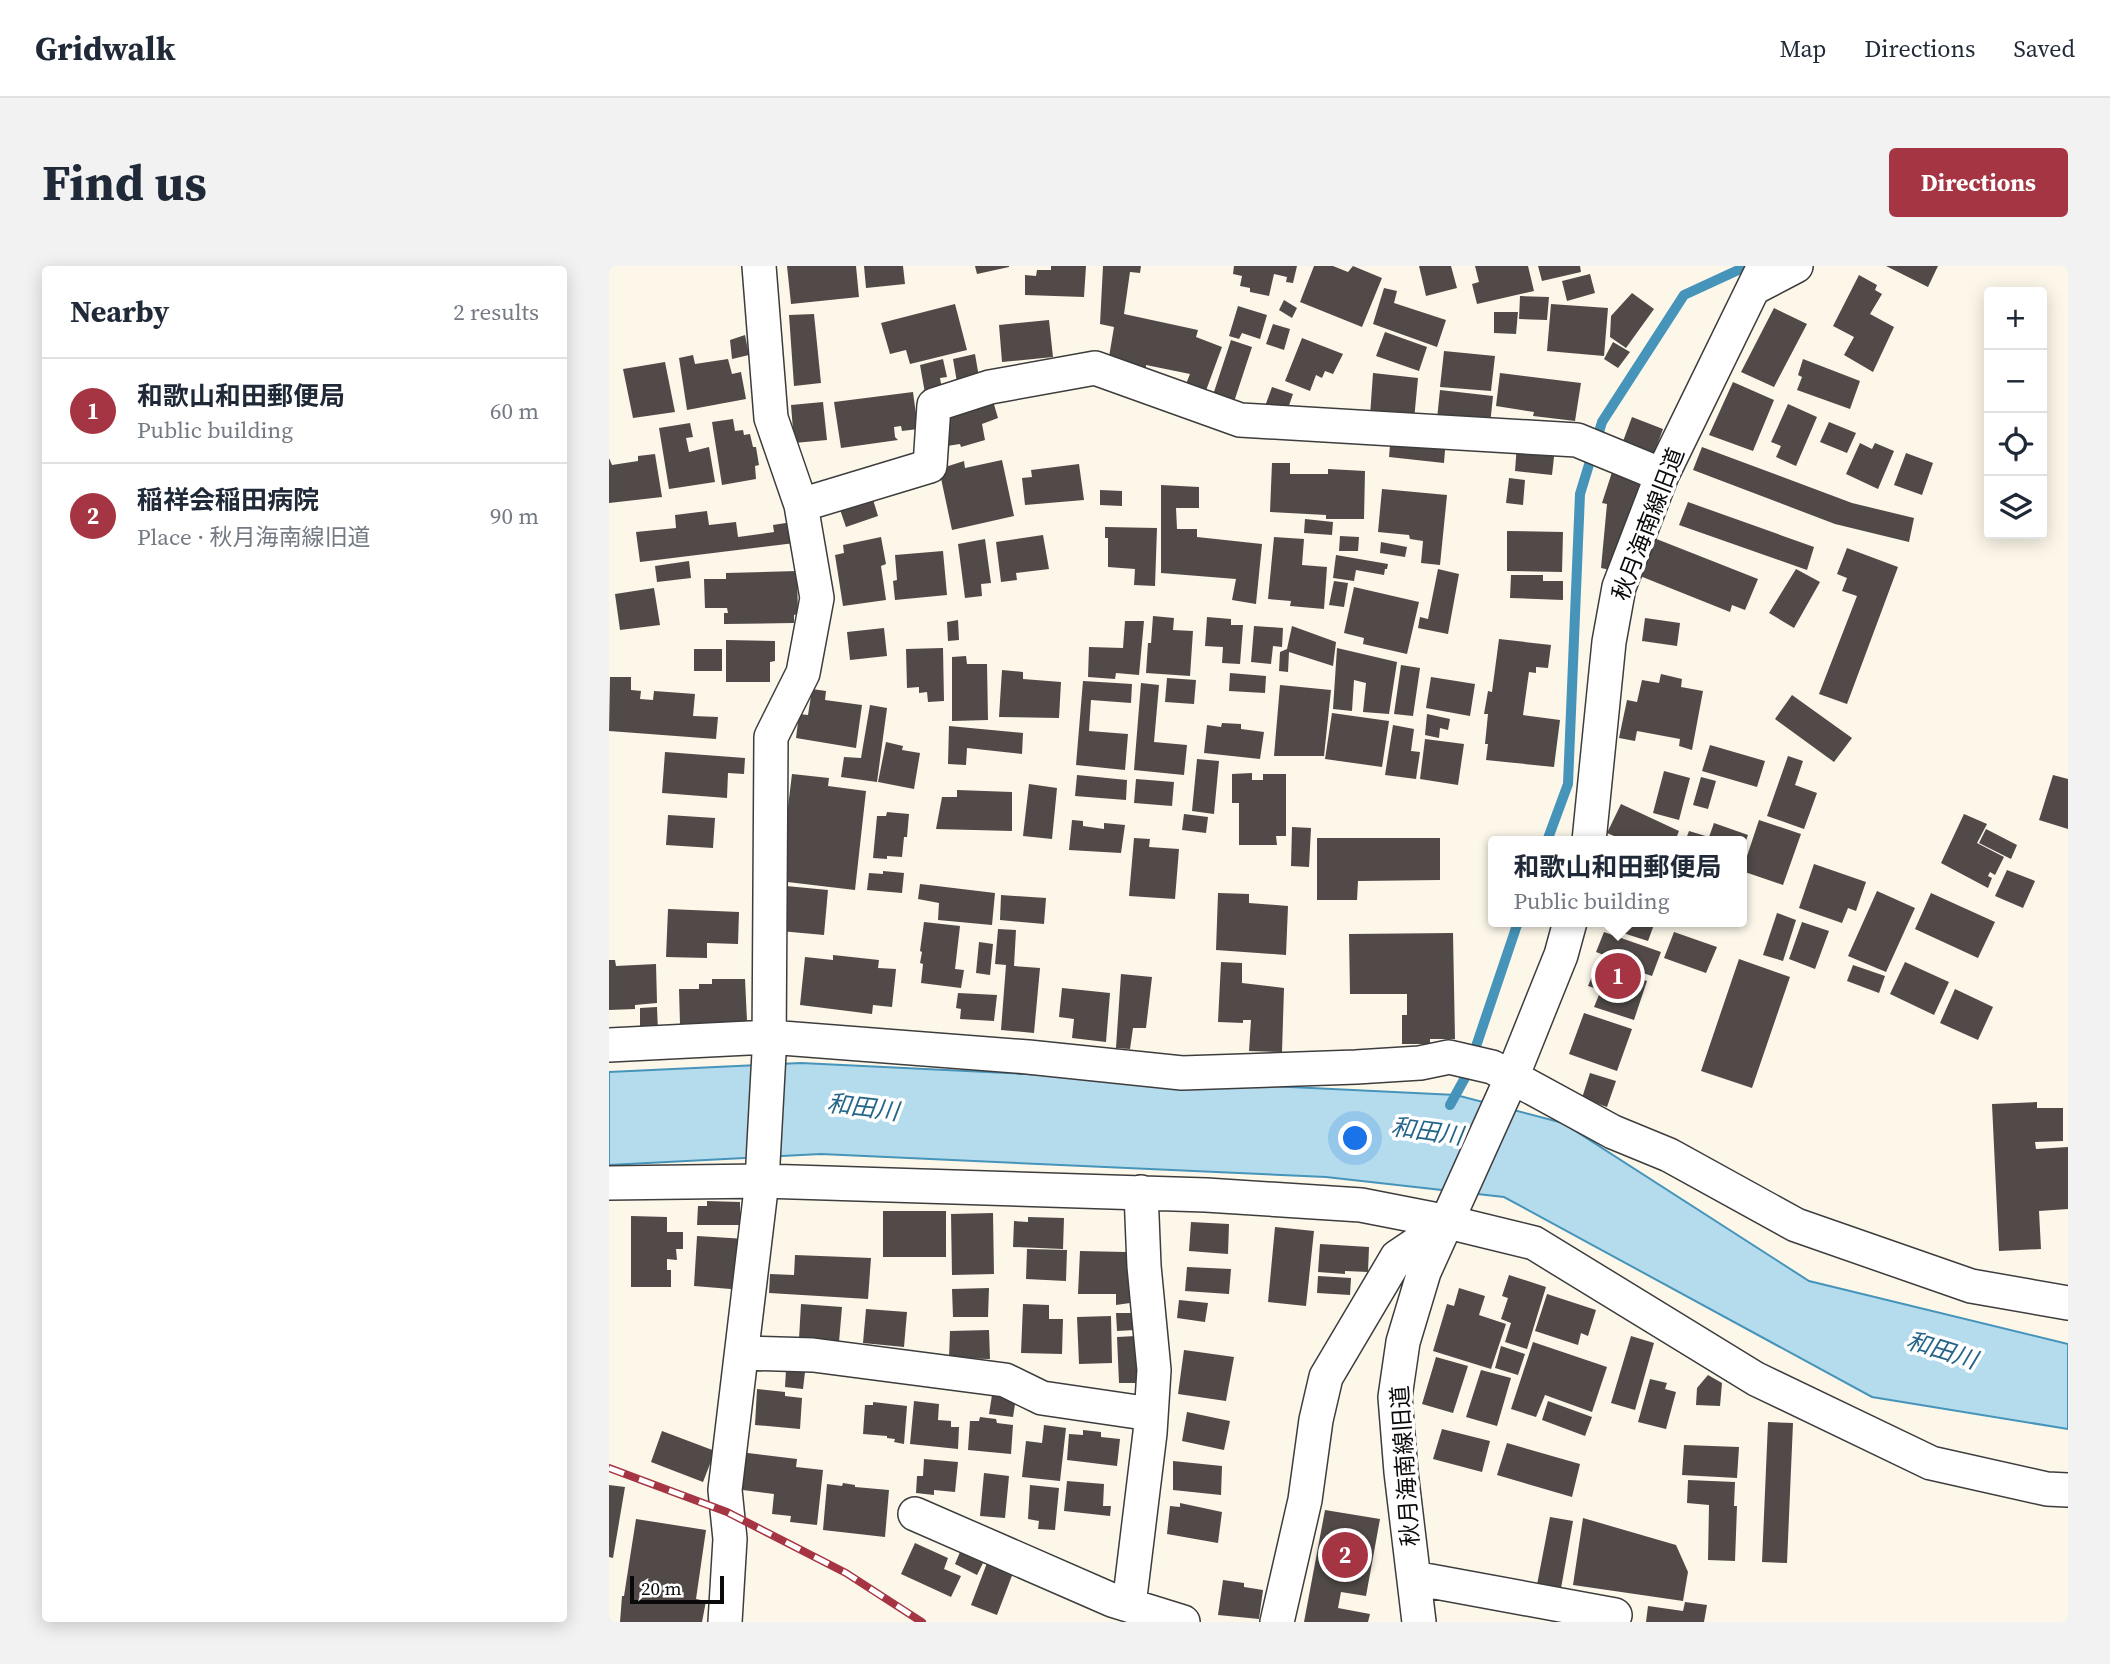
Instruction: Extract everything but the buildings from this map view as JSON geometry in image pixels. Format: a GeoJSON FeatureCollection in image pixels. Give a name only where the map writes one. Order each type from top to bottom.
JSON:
{"type":"FeatureCollection","features":[{"type":"Feature","properties":{"kind":"street"},"geometry":{"type":"LineString","coordinates":[[725,1622],[730,1539],[725,1490],[762,1181],[769,1045],[771,737],[803,673],[817,598],[801,505],[771,418],[759,266]]}},
{"type":"Feature","properties":{"kind":"street"},"geometry":{"type":"LineString","coordinates":[[1759,277],[1796,266]]}},
{"type":"Feature","properties":{"kind":"street","name":"秋月海南線旧道"},"geometry":{"type":"LineString","coordinates":[[1590,836],[1609,642],[1619,587],[1662,475],[1759,277]]}},
{"type":"Feature","properties":{"kind":"street"},"geometry":{"type":"LineString","coordinates":[[801,505],[930,466],[934,404],[990,387],[1095,368],[1240,420],[1577,440],[1662,475]]}},
{"type":"Feature","properties":{"kind":"street","name":"秋月海南線旧道"},"geometry":{"type":"LineString","coordinates":[[1419,1622],[1395,1397],[1403,1342],[1424,1272],[1509,1083],[1561,955],[1569,927]]}},
{"type":"Feature","properties":{"kind":"street"},"geometry":{"type":"LineString","coordinates":[[609,1045],[769,1045],[1028,1057],[1182,1073],[1356,1067],[1420,1063],[1449,1057],[1492,1068],[1509,1083],[1669,1155],[1796,1225],[1971,1286],[2068,1303]]}},
{"type":"Feature","properties":{"kind":"street"},"geometry":{"type":"LineString","coordinates":[[609,1182],[762,1181],[1141,1192],[1361,1205],[1451,1215],[1534,1243],[1756,1379],[1931,1463],[2046,1489],[2068,1490]]}},
{"type":"Feature","properties":{"kind":"street"},"geometry":{"type":"LineString","coordinates":[[1129,1605],[1154,1370],[1144,1266],[1141,1192]]}},
{"type":"Feature","properties":{"kind":"street"},"geometry":{"type":"LineString","coordinates":[[1277,1622],[1305,1500],[1316,1420],[1326,1377],[1397,1257],[1451,1215]]}},
{"type":"Feature","properties":{"kind":"street"},"geometry":{"type":"LineString","coordinates":[[742,1353],[813,1355],[1005,1380],[1042,1398],[1151,1414]]}},
{"type":"Feature","properties":{"kind":"street"},"geometry":{"type":"LineString","coordinates":[[915,1514],[1112,1600],[1183,1622]]}},
{"type":"Feature","properties":{"kind":"street"},"geometry":{"type":"LineString","coordinates":[[1414,1578],[1615,1615]]}},
{"type":"Feature","properties":{"kind":"water","name":"和田川"},"geometry":{"type":"Polygon","coordinates":[[[801,1063],[1456,1095],[1563,1123],[1809,1281],[2068,1344],[2068,1429],[1872,1397],[1504,1197],[1326,1177],[821,1154],[609,1165],[609,1072],[801,1063]]]}},
{"type":"Feature","properties":{"kind":"waterway"},"geometry":{"type":"LineString","coordinates":[[1549,836],[1568,784],[1580,494],[1602,422],[1684,295],[1747,266]]}},
{"type":"Feature","properties":{"kind":"waterway"},"geometry":{"type":"LineString","coordinates":[[1450,1105],[1466,1076],[1516,927]]}},
{"type":"Feature","properties":{"kind":"railway"},"geometry":{"type":"LineString","coordinates":[[609,1468],[727,1512],[846,1573],[922,1622]]}},
{"type":"Feature","properties":{"kind":"place","name":"和歌山和田郵便局"},"geometry":{"type":"Point","coordinates":[1618,976]}},
{"type":"Feature","properties":{"kind":"place","name":"稲祥会稲田病院"},"geometry":{"type":"Point","coordinates":[1345,1555]}}]}
